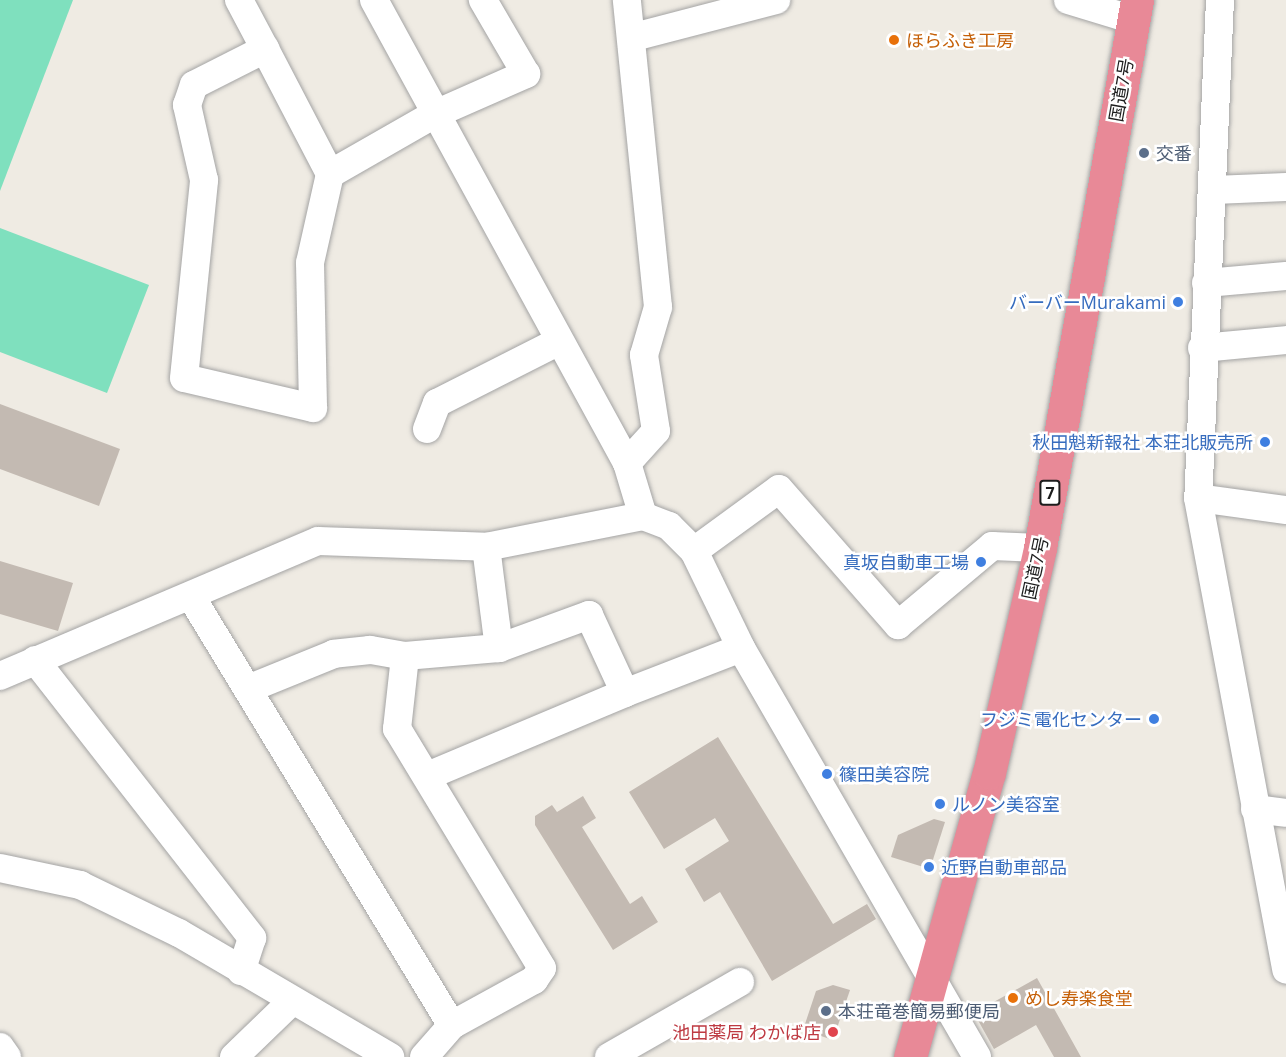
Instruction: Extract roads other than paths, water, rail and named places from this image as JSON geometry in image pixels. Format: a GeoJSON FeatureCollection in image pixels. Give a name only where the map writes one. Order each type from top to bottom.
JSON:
{"type":"FeatureCollection","features":[{"type":"Feature","properties":{"kind":"highway","name":"国道7号"},"geometry":{"type":"LineString","coordinates":[[909,1057],[987,779],[1040,548],[1135,10]]}},
{"type":"Feature","properties":{"kind":"street"},"geometry":{"type":"LineString","coordinates":[[239,0],[265,49],[330,174],[310,263],[313,408],[184,378],[204,180],[187,105],[194,85],[265,49]]}},
{"type":"Feature","properties":{"kind":"street"},"geometry":{"type":"LineString","coordinates":[[374,0],[433,116],[627,464],[643,516]]}},
{"type":"Feature","properties":{"kind":"street"},"geometry":{"type":"LineString","coordinates":[[330,174],[433,116],[526,74],[483,0]]}},
{"type":"Feature","properties":{"kind":"street"},"geometry":{"type":"LineString","coordinates":[[627,0],[634,37],[658,307],[644,355],[656,431],[627,464]]}},
{"type":"Feature","properties":{"kind":"street"},"geometry":{"type":"LineString","coordinates":[[634,37],[776,0]]}},
{"type":"Feature","properties":{"kind":"street"},"geometry":{"type":"LineString","coordinates":[[1068,0],[1135,10]]}},
{"type":"Feature","properties":{"kind":"street"},"geometry":{"type":"LineString","coordinates":[[1220,0],[1214,190],[1202,348],[1198,498],[1286,970]]}},
{"type":"Feature","properties":{"kind":"street"},"geometry":{"type":"LineString","coordinates":[[1214,190],[1286,187]]}},
{"type":"Feature","properties":{"kind":"street"},"geometry":{"type":"LineString","coordinates":[[1206,283],[1286,276]]}},
{"type":"Feature","properties":{"kind":"street"},"geometry":{"type":"LineString","coordinates":[[1202,348],[1286,340]]}},
{"type":"Feature","properties":{"kind":"street"},"geometry":{"type":"LineString","coordinates":[[427,429],[437,403],[557,342]]}},
{"type":"Feature","properties":{"kind":"street"},"geometry":{"type":"LineString","coordinates":[[694,551],[779,489],[898,625],[992,546],[1040,548]]}},
{"type":"Feature","properties":{"kind":"street"},"geometry":{"type":"LineString","coordinates":[[1198,498],[1286,510]]}},
{"type":"Feature","properties":{"kind":"street"},"geometry":{"type":"LineString","coordinates":[[0,676],[133,616],[192,598],[318,541],[486,547],[643,516],[669,526],[694,551],[741,648],[976,1057]]}},
{"type":"Feature","properties":{"kind":"street"},"geometry":{"type":"LineString","coordinates":[[486,547],[499,648]]}},
{"type":"Feature","properties":{"kind":"street"},"geometry":{"type":"LineString","coordinates":[[192,598],[452,1025]]}},
{"type":"Feature","properties":{"kind":"street"},"geometry":{"type":"LineString","coordinates":[[248,689],[333,654],[370,650],[405,656],[499,648],[589,615],[625,693]]}},
{"type":"Feature","properties":{"kind":"street"},"geometry":{"type":"LineString","coordinates":[[428,776],[625,693],[741,648]]}},
{"type":"Feature","properties":{"kind":"street"},"geometry":{"type":"LineString","coordinates":[[405,656],[397,729],[428,776],[542,968],[534,980],[452,1025],[424,1057]]}},
{"type":"Feature","properties":{"kind":"street"},"geometry":{"type":"LineString","coordinates":[[35,660],[252,938],[242,971]]}},
{"type":"Feature","properties":{"kind":"street"},"geometry":{"type":"LineString","coordinates":[[1255,809],[1286,813]]}},
{"type":"Feature","properties":{"kind":"street"},"geometry":{"type":"LineString","coordinates":[[0,868],[80,885],[242,971],[390,1057]]}},
{"type":"Feature","properties":{"kind":"street"},"geometry":{"type":"LineString","coordinates":[[609,1057],[740,982]]}},
{"type":"Feature","properties":{"kind":"street"},"geometry":{"type":"LineString","coordinates":[[234,1057],[292,1001]]}},
{"type":"Feature","properties":{"kind":"street"},"geometry":{"type":"LineString","coordinates":[[0,1047],[7,1057]]}},
{"type":"Feature","properties":{"kind":"place","name":"ほらふき工房"},"geometry":{"type":"Point","coordinates":[894,40]}},
{"type":"Feature","properties":{"kind":"place","name":"交番"},"geometry":{"type":"Point","coordinates":[1144,153]}},
{"type":"Feature","properties":{"kind":"place","name":"バーバーMurakami"},"geometry":{"type":"Point","coordinates":[1178,302]}},
{"type":"Feature","properties":{"kind":"place","name":"秋田魁新報社 本荘北販売所"},"geometry":{"type":"Point","coordinates":[1265,442]}},
{"type":"Feature","properties":{"kind":"place","name":"真坂自動車工場"},"geometry":{"type":"Point","coordinates":[981,562]}},
{"type":"Feature","properties":{"kind":"place","name":"フジミ電化センター"},"geometry":{"type":"Point","coordinates":[1154,719]}},
{"type":"Feature","properties":{"kind":"place","name":"篠田美容院"},"geometry":{"type":"Point","coordinates":[827,774]}},
{"type":"Feature","properties":{"kind":"place","name":"ルノン美容室"},"geometry":{"type":"Point","coordinates":[940,804]}},
{"type":"Feature","properties":{"kind":"place","name":"近野自動車部品"},"geometry":{"type":"Point","coordinates":[929,867]}},
{"type":"Feature","properties":{"kind":"place","name":"めし寿楽食堂"},"geometry":{"type":"Point","coordinates":[1013,998]}},
{"type":"Feature","properties":{"kind":"place","name":"本荘竜巻簡易郵便局"},"geometry":{"type":"Point","coordinates":[826,1011]}},
{"type":"Feature","properties":{"kind":"place","name":"池田薬局 わかば店"},"geometry":{"type":"Point","coordinates":[833,1032]}}]}
